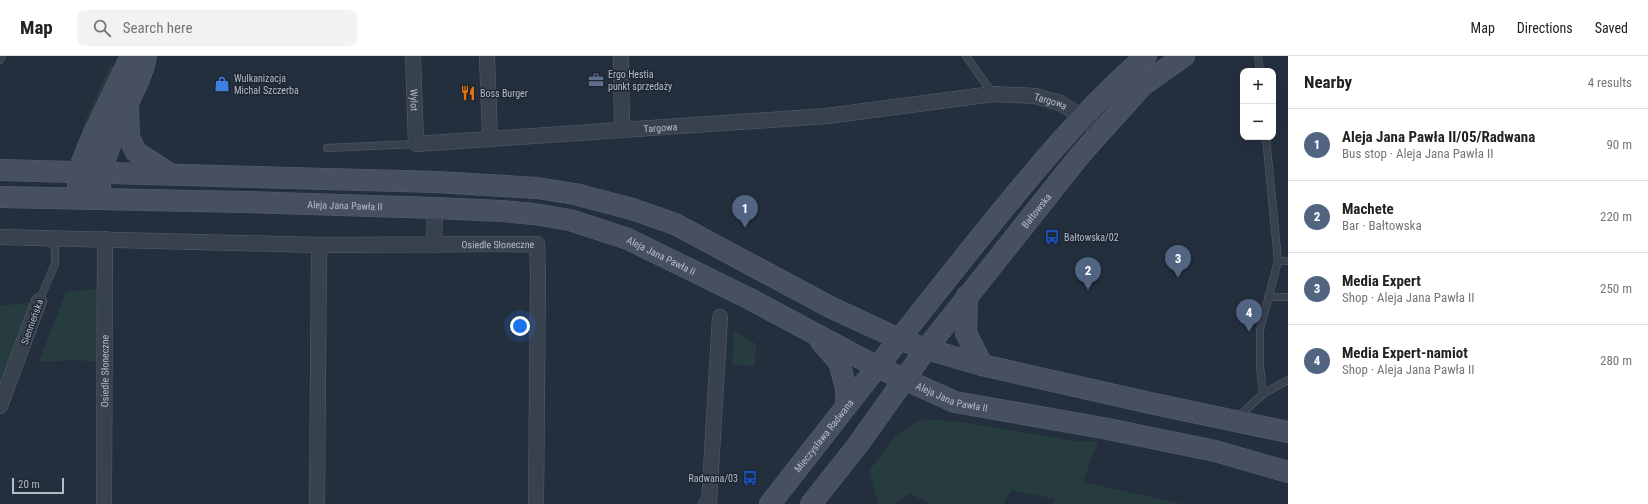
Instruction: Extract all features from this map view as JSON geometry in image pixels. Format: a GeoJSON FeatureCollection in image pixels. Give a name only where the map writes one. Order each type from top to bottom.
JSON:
{"type":"FeatureCollection","features":[{"type":"Feature","properties":{"kind":"main road"},"geometry":{"type":"LineString","coordinates":[[76,198],[78,172],[90,142],[131,56]]}},
{"type":"Feature","properties":{"kind":"main road"},"geometry":{"type":"LineString","coordinates":[[99,199],[100,173],[144,67],[146,56]]}},
{"type":"Feature","properties":{"kind":"main road"},"geometry":{"type":"LineString","coordinates":[[877,367],[1041,163],[1117,81],[1146,56]]}},
{"type":"Feature","properties":{"kind":"main road","name":"Bałtowska"},"geometry":{"type":"LineString","coordinates":[[904,380],[967,296],[1100,132],[1143,85],[1184,56]]}},
{"type":"Feature","properties":{"kind":"main road"},"geometry":{"type":"LineString","coordinates":[[128,103],[129,137],[136,152],[170,174]]}},
{"type":"Feature","properties":{"kind":"main road"},"geometry":{"type":"LineString","coordinates":[[0,170],[444,182],[537,188],[575,194],[632,209],[674,224],[830,307],[899,339],[926,349],[982,365],[1288,432]]}},
{"type":"Feature","properties":{"kind":"main road","name":"Aleja Jana Pawła II"},"geometry":{"type":"LineString","coordinates":[[0,197],[435,208],[534,214],[570,220],[628,239],[813,332],[877,367],[955,402],[1103,428],[1208,450],[1288,472]]}},
{"type":"Feature","properties":{"kind":"main road"},"geometry":{"type":"LineString","coordinates":[[967,296],[966,333],[982,365]]}},
{"type":"Feature","properties":{"kind":"main road"},"geometry":{"type":"LineString","coordinates":[[813,332],[839,362],[846,388],[846,406]]}},
{"type":"Feature","properties":{"kind":"main road","name":"Mieczysława Radwana"},"geometry":{"type":"LineString","coordinates":[[770,504],[877,367]]}},
{"type":"Feature","properties":{"kind":"main road"},"geometry":{"type":"LineString","coordinates":[[811,504],[857,446],[904,380]]}},
{"type":"Feature","properties":{"kind":"street","name":"Wylot"},"geometry":{"type":"LineString","coordinates":[[413,56],[416,144]]}},
{"type":"Feature","properties":{"kind":"street"},"geometry":{"type":"LineString","coordinates":[[487,56],[490,138]]}},
{"type":"Feature","properties":{"kind":"street"},"geometry":{"type":"LineString","coordinates":[[621,56],[622,130]]}},
{"type":"Feature","properties":{"kind":"street","name":"Targowa"},"geometry":{"type":"LineString","coordinates":[[416,144],[827,116],[993,94],[1035,96],[1060,103],[1083,117],[1100,132]]}},
{"type":"Feature","properties":{"kind":"street"},"geometry":{"type":"LineString","coordinates":[[434,245],[435,208]]}},
{"type":"Feature","properties":{"kind":"street","name":"Osiedle Słoneczne"},"geometry":{"type":"LineString","coordinates":[[0,237],[319,245],[537,244],[536,504]]}},
{"type":"Feature","properties":{"kind":"street","name":"Osiedle Słoneczne"},"geometry":{"type":"LineString","coordinates":[[104,239],[104,504]]}},
{"type":"Feature","properties":{"kind":"street"},"geometry":{"type":"LineString","coordinates":[[318,504],[319,245]]}},
{"type":"Feature","properties":{"kind":"street","name":"Siennieńska"},"geometry":{"type":"LineString","coordinates":[[0,406],[39,301]]}},
{"type":"Feature","properties":{"kind":"street"},"geometry":{"type":"LineString","coordinates":[[709,504],[720,317]]}},
{"type":"Feature","properties":{"kind":"lane"},"geometry":{"type":"LineString","coordinates":[[0,60],[2,56]]}},
{"type":"Feature","properties":{"kind":"lane"},"geometry":{"type":"LineString","coordinates":[[966,56],[993,94]]}},
{"type":"Feature","properties":{"kind":"lane"},"geometry":{"type":"LineString","coordinates":[[1258,56],[1260,68]]}},
{"type":"Feature","properties":{"kind":"lane"},"geometry":{"type":"LineString","coordinates":[[1263,394],[1260,367],[1260,330],[1278,260],[1266,140]]}},
{"type":"Feature","properties":{"kind":"lane","name":"Targowa"},"geometry":{"type":"LineString","coordinates":[[327,148],[416,144]]}},
{"type":"Feature","properties":{"kind":"lane","name":"Siennieńska"},"geometry":{"type":"LineString","coordinates":[[39,301],[55,264],[55,248],[48,238]]}},
{"type":"Feature","properties":{"kind":"lane"},"geometry":{"type":"LineString","coordinates":[[1278,260],[1288,261]]}},
{"type":"Feature","properties":{"kind":"lane"},"geometry":{"type":"LineString","coordinates":[[1268,297],[1288,297]]}},
{"type":"Feature","properties":{"kind":"lane"},"geometry":{"type":"LineString","coordinates":[[1235,420],[1263,394],[1288,380]]}},
{"type":"Feature","properties":{"kind":"green space"},"geometry":{"type":"Polygon","coordinates":[[[111,63],[115,69],[84,133],[82,132],[82,129],[111,63]]]}},
{"type":"Feature","properties":{"kind":"green space"},"geometry":{"type":"Polygon","coordinates":[[[104,288],[104,363],[78,360],[39,362],[66,292],[104,288]]]}},
{"type":"Feature","properties":{"kind":"green space"},"geometry":{"type":"Polygon","coordinates":[[[39,301],[0,406],[0,306],[39,301]]]}},
{"type":"Feature","properties":{"kind":"green space"},"geometry":{"type":"Polygon","coordinates":[[[734,331],[756,344],[755,366],[732,365],[734,331]]]}},
{"type":"Feature","properties":{"kind":"green space"},"geometry":{"type":"Polygon","coordinates":[[[923,419],[962,422],[1075,441],[1098,442],[1083,482],[1183,504],[1053,504],[1055,499],[1011,490],[1003,504],[931,504],[909,493],[895,504],[878,504],[869,471],[897,434],[923,419]]]}},
{"type":"Feature","properties":{"kind":"place","name":"Ergo Hestia punkt sprzedaży"},"geometry":{"type":"Point","coordinates":[596,80]}},
{"type":"Feature","properties":{"kind":"place","name":"Wulkanizacja Michał Szczerba"},"geometry":{"type":"Point","coordinates":[222,84]}},
{"type":"Feature","properties":{"kind":"place","name":"Boss Burger"},"geometry":{"type":"Point","coordinates":[468,93]}},
{"type":"Feature","properties":{"kind":"place","name":"Aleja Jana Pawła II/05/Radwana"},"geometry":{"type":"Point","coordinates":[745,228]}},
{"type":"Feature","properties":{"kind":"place","name":"Bałtowska/02"},"geometry":{"type":"Point","coordinates":[1052,237]}},
{"type":"Feature","properties":{"kind":"place","name":"Media Expert"},"geometry":{"type":"Point","coordinates":[1178,278]}},
{"type":"Feature","properties":{"kind":"place","name":"Machete"},"geometry":{"type":"Point","coordinates":[1088,290]}},
{"type":"Feature","properties":{"kind":"place","name":"Media Expert-namiot"},"geometry":{"type":"Point","coordinates":[1249,332]}},
{"type":"Feature","properties":{"kind":"place","name":"Radwana/03"},"geometry":{"type":"Point","coordinates":[750,478]}}]}
